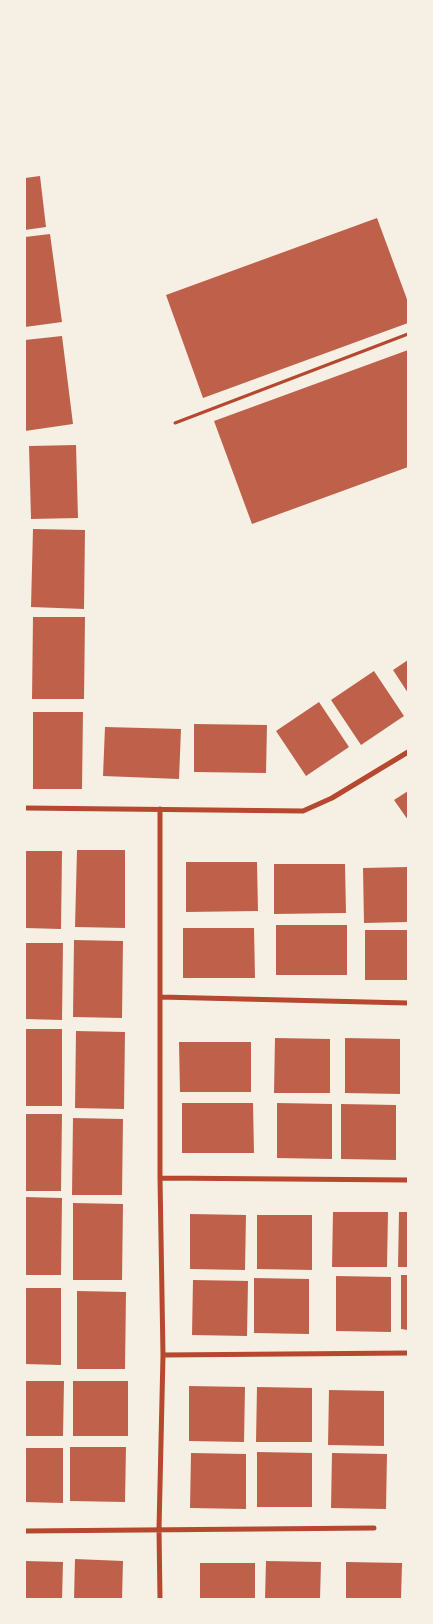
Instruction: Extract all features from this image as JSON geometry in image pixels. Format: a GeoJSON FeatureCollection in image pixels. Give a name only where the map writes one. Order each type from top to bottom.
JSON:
{"type":"FeatureCollection","features":[{"type":"Feature","properties":{"kind":"street"},"geometry":{"type":"LineString","coordinates":[[25,808],[303,811],[332,798],[408,752]]}},
{"type":"Feature","properties":{"kind":"street"},"geometry":{"type":"LineString","coordinates":[[160,809],[162,1355],[159,1529],[160,1599]]}},
{"type":"Feature","properties":{"kind":"street"},"geometry":{"type":"LineString","coordinates":[[160,997],[408,1003]]}},
{"type":"Feature","properties":{"kind":"street"},"geometry":{"type":"LineString","coordinates":[[160,1178],[408,1180]]}},
{"type":"Feature","properties":{"kind":"street"},"geometry":{"type":"LineString","coordinates":[[162,1355],[408,1353]]}},
{"type":"Feature","properties":{"kind":"street"},"geometry":{"type":"LineString","coordinates":[[25,1531],[374,1528]]}},
{"type":"Feature","properties":{"kind":"path"},"geometry":{"type":"LineString","coordinates":[[175,423],[408,334]]}},
{"type":"Feature","properties":{"kind":"building"},"geometry":{"type":"Polygon","coordinates":[[[40,176],[46,227],[25,230],[25,178],[40,176]]]}},
{"type":"Feature","properties":{"kind":"building"},"geometry":{"type":"Polygon","coordinates":[[[377,218],[408,302],[408,323],[203,398],[166,295],[377,218]]]}},
{"type":"Feature","properties":{"kind":"building"},"geometry":{"type":"Polygon","coordinates":[[[50,234],[62,322],[25,327],[25,237],[50,234]]]}},
{"type":"Feature","properties":{"kind":"building"},"geometry":{"type":"Polygon","coordinates":[[[62,336],[73,424],[25,431],[25,340],[62,336]]]}},
{"type":"Feature","properties":{"kind":"building"},"geometry":{"type":"Polygon","coordinates":[[[408,350],[408,467],[252,524],[214,421],[408,350]]]}},
{"type":"Feature","properties":{"kind":"building"},"geometry":{"type":"Polygon","coordinates":[[[76,445],[78,518],[31,519],[29,446],[76,445]]]}},
{"type":"Feature","properties":{"kind":"building"},"geometry":{"type":"Polygon","coordinates":[[[33,529],[85,530],[84,609],[31,607],[33,529]]]}},
{"type":"Feature","properties":{"kind":"building"},"geometry":{"type":"Polygon","coordinates":[[[33,617],[85,617],[84,699],[32,699],[33,617]]]}},
{"type":"Feature","properties":{"kind":"building"},"geometry":{"type":"Polygon","coordinates":[[[408,660],[408,693],[393,670],[408,660]]]}},
{"type":"Feature","properties":{"kind":"building"},"geometry":{"type":"Polygon","coordinates":[[[374,671],[404,716],[361,745],[331,700],[374,671]]]}},
{"type":"Feature","properties":{"kind":"building"},"geometry":{"type":"Polygon","coordinates":[[[319,702],[349,747],[306,776],[276,731],[319,702]]]}},
{"type":"Feature","properties":{"kind":"building"},"geometry":{"type":"Polygon","coordinates":[[[33,712],[83,712],[82,789],[33,789],[33,712]]]}},
{"type":"Feature","properties":{"kind":"building"},"geometry":{"type":"Polygon","coordinates":[[[194,724],[267,725],[266,773],[194,772],[194,724]]]}},
{"type":"Feature","properties":{"kind":"building"},"geometry":{"type":"Polygon","coordinates":[[[105,727],[181,729],[179,779],[103,776],[105,727]]]}},
{"type":"Feature","properties":{"kind":"building"},"geometry":{"type":"Polygon","coordinates":[[[408,791],[408,820],[394,800],[408,791]]]}},
{"type":"Feature","properties":{"kind":"building"},"geometry":{"type":"Polygon","coordinates":[[[77,850],[125,850],[125,928],[75,927],[77,850]]]}},
{"type":"Feature","properties":{"kind":"building"},"geometry":{"type":"Polygon","coordinates":[[[25,851],[62,851],[61,929],[25,928],[25,851]]]}},
{"type":"Feature","properties":{"kind":"building"},"geometry":{"type":"Polygon","coordinates":[[[186,862],[257,862],[258,911],[186,912],[186,862]]]}},
{"type":"Feature","properties":{"kind":"building"},"geometry":{"type":"Polygon","coordinates":[[[274,864],[345,864],[346,913],[274,914],[274,864]]]}},
{"type":"Feature","properties":{"kind":"building"},"geometry":{"type":"Polygon","coordinates":[[[408,867],[408,922],[364,923],[363,868],[408,867]]]}},
{"type":"Feature","properties":{"kind":"building"},"geometry":{"type":"Polygon","coordinates":[[[276,925],[347,925],[347,975],[276,975],[276,925]]]}},
{"type":"Feature","properties":{"kind":"building"},"geometry":{"type":"Polygon","coordinates":[[[183,928],[254,928],[255,978],[183,978],[183,928]]]}},
{"type":"Feature","properties":{"kind":"building"},"geometry":{"type":"Polygon","coordinates":[[[365,930],[408,930],[408,980],[365,980],[365,930]]]}},
{"type":"Feature","properties":{"kind":"building"},"geometry":{"type":"Polygon","coordinates":[[[74,940],[123,941],[122,1018],[73,1017],[74,940]]]}},
{"type":"Feature","properties":{"kind":"building"},"geometry":{"type":"Polygon","coordinates":[[[25,943],[63,943],[62,1020],[25,1019],[25,943]]]}},
{"type":"Feature","properties":{"kind":"building"},"geometry":{"type":"Polygon","coordinates":[[[25,1029],[62,1029],[62,1106],[25,1106],[25,1029]]]}},
{"type":"Feature","properties":{"kind":"building"},"geometry":{"type":"Polygon","coordinates":[[[76,1031],[125,1032],[124,1109],[75,1108],[76,1031]]]}},
{"type":"Feature","properties":{"kind":"building"},"geometry":{"type":"Polygon","coordinates":[[[275,1038],[330,1039],[330,1093],[274,1093],[275,1038]]]}},
{"type":"Feature","properties":{"kind":"building"},"geometry":{"type":"Polygon","coordinates":[[[345,1038],[400,1039],[400,1094],[345,1093],[345,1038]]]}},
{"type":"Feature","properties":{"kind":"building"},"geometry":{"type":"Polygon","coordinates":[[[179,1042],[251,1042],[251,1092],[180,1092],[179,1042]]]}},
{"type":"Feature","properties":{"kind":"building"},"geometry":{"type":"Polygon","coordinates":[[[182,1103],[253,1103],[254,1153],[182,1153],[182,1103]]]}},
{"type":"Feature","properties":{"kind":"building"},"geometry":{"type":"Polygon","coordinates":[[[277,1103],[332,1104],[332,1159],[277,1158],[277,1103]]]}},
{"type":"Feature","properties":{"kind":"building"},"geometry":{"type":"Polygon","coordinates":[[[341,1104],[396,1105],[396,1160],[341,1159],[341,1104]]]}},
{"type":"Feature","properties":{"kind":"building"},"geometry":{"type":"Polygon","coordinates":[[[25,1114],[62,1114],[61,1191],[25,1191],[25,1114]]]}},
{"type":"Feature","properties":{"kind":"building"},"geometry":{"type":"Polygon","coordinates":[[[73,1118],[123,1119],[122,1195],[72,1195],[73,1118]]]}},
{"type":"Feature","properties":{"kind":"building"},"geometry":{"type":"Polygon","coordinates":[[[25,1197],[62,1198],[61,1275],[25,1275],[25,1197]]]}},
{"type":"Feature","properties":{"kind":"building"},"geometry":{"type":"Polygon","coordinates":[[[73,1203],[123,1204],[122,1280],[73,1280],[73,1203]]]}},
{"type":"Feature","properties":{"kind":"building"},"geometry":{"type":"Polygon","coordinates":[[[333,1212],[388,1212],[387,1267],[332,1267],[333,1212]]]}},
{"type":"Feature","properties":{"kind":"building"},"geometry":{"type":"Polygon","coordinates":[[[399,1212],[408,1212],[408,1267],[398,1267],[399,1212]]]}},
{"type":"Feature","properties":{"kind":"building"},"geometry":{"type":"Polygon","coordinates":[[[190,1214],[246,1215],[245,1270],[190,1269],[190,1214]]]}},
{"type":"Feature","properties":{"kind":"building"},"geometry":{"type":"Polygon","coordinates":[[[257,1215],[312,1215],[312,1270],[257,1269],[257,1215]]]}},
{"type":"Feature","properties":{"kind":"building"},"geometry":{"type":"Polygon","coordinates":[[[401,1275],[408,1275],[408,1330],[401,1329],[401,1275]]]}},
{"type":"Feature","properties":{"kind":"building"},"geometry":{"type":"Polygon","coordinates":[[[336,1276],[391,1277],[391,1332],[336,1331],[336,1276]]]}},
{"type":"Feature","properties":{"kind":"building"},"geometry":{"type":"Polygon","coordinates":[[[254,1278],[309,1279],[309,1334],[254,1333],[254,1278]]]}},
{"type":"Feature","properties":{"kind":"building"},"geometry":{"type":"Polygon","coordinates":[[[193,1280],[248,1281],[247,1336],[192,1335],[193,1280]]]}},
{"type":"Feature","properties":{"kind":"building"},"geometry":{"type":"Polygon","coordinates":[[[25,1288],[61,1288],[61,1365],[25,1364],[25,1288]]]}},
{"type":"Feature","properties":{"kind":"building"},"geometry":{"type":"Polygon","coordinates":[[[77,1291],[126,1292],[125,1369],[77,1369],[77,1291]]]}},
{"type":"Feature","properties":{"kind":"building"},"geometry":{"type":"Polygon","coordinates":[[[25,1381],[64,1381],[63,1436],[25,1436],[25,1381]]]}},
{"type":"Feature","properties":{"kind":"building"},"geometry":{"type":"Polygon","coordinates":[[[73,1381],[128,1381],[128,1436],[73,1436],[73,1381]]]}},
{"type":"Feature","properties":{"kind":"building"},"geometry":{"type":"Polygon","coordinates":[[[189,1386],[245,1387],[244,1442],[189,1441],[189,1386]]]}},
{"type":"Feature","properties":{"kind":"building"},"geometry":{"type":"Polygon","coordinates":[[[257,1387],[312,1388],[312,1442],[256,1442],[257,1387]]]}},
{"type":"Feature","properties":{"kind":"building"},"geometry":{"type":"Polygon","coordinates":[[[329,1390],[384,1391],[384,1446],[328,1445],[329,1390]]]}},
{"type":"Feature","properties":{"kind":"building"},"geometry":{"type":"Polygon","coordinates":[[[70,1447],[126,1447],[125,1502],[70,1501],[70,1447]]]}},
{"type":"Feature","properties":{"kind":"building"},"geometry":{"type":"Polygon","coordinates":[[[25,1448],[63,1448],[63,1503],[25,1502],[25,1448]]]}},
{"type":"Feature","properties":{"kind":"building"},"geometry":{"type":"Polygon","coordinates":[[[257,1452],[312,1453],[312,1507],[257,1507],[257,1452]]]}},
{"type":"Feature","properties":{"kind":"building"},"geometry":{"type":"Polygon","coordinates":[[[191,1453],[246,1454],[246,1509],[190,1508],[191,1453]]]}},
{"type":"Feature","properties":{"kind":"building"},"geometry":{"type":"Polygon","coordinates":[[[332,1453],[387,1454],[386,1509],[331,1508],[332,1453]]]}},
{"type":"Feature","properties":{"kind":"building"},"geometry":{"type":"Polygon","coordinates":[[[75,1559],[123,1561],[122,1599],[74,1599],[75,1559]]]}},
{"type":"Feature","properties":{"kind":"building"},"geometry":{"type":"Polygon","coordinates":[[[25,1561],[63,1562],[62,1599],[25,1599],[25,1561]]]}},
{"type":"Feature","properties":{"kind":"building"},"geometry":{"type":"Polygon","coordinates":[[[266,1561],[321,1562],[320,1599],[265,1599],[266,1561]]]}},
{"type":"Feature","properties":{"kind":"building"},"geometry":{"type":"Polygon","coordinates":[[[346,1562],[402,1563],[401,1599],[346,1599],[346,1562]]]}},
{"type":"Feature","properties":{"kind":"building"},"geometry":{"type":"Polygon","coordinates":[[[200,1563],[255,1563],[255,1599],[200,1599],[200,1563]]]}}]}
